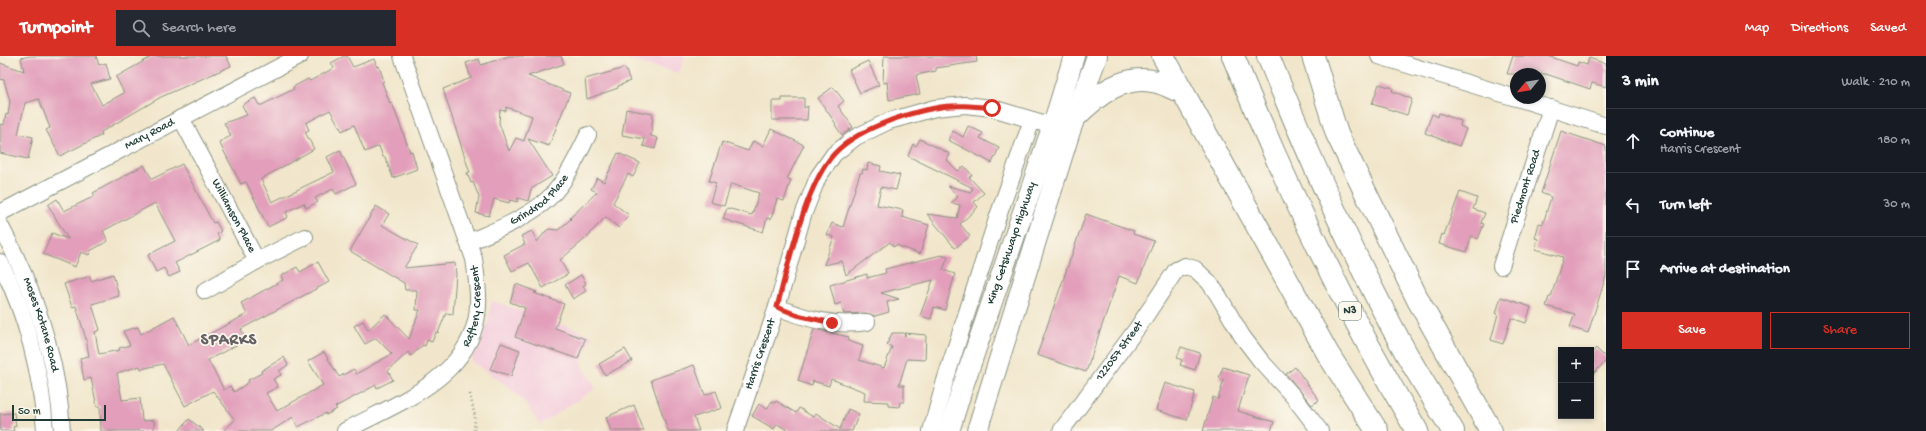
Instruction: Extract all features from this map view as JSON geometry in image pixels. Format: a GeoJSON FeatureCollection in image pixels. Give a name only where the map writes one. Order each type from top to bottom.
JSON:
{"type":"FeatureCollection","features":[{"type":"Feature","properties":{"kind":"highway"},"geometry":{"type":"LineString","coordinates":[[1163,56],[1328,354],[1377,431]]}},
{"type":"Feature","properties":{"kind":"highway","name":"N3"},"geometry":{"type":"LineString","coordinates":[[1233,56],[1290,187],[1334,280],[1417,431]]}},
{"type":"Feature","properties":{"kind":"highway","name":"N3"},"geometry":{"type":"LineString","coordinates":[[1268,56],[1305,147],[1370,285],[1406,354],[1453,431]]}},
{"type":"Feature","properties":{"kind":"highway"},"geometry":{"type":"LineString","coordinates":[[1313,56],[1337,134],[1418,300],[1491,431]]}},
{"type":"Feature","properties":{"kind":"highway"},"geometry":{"type":"LineString","coordinates":[[1066,124],[1103,93],[1121,83],[1139,80],[1156,82],[1182,92]]}},
{"type":"Feature","properties":{"kind":"main road","name":"King Cetshwayo Highway"},"geometry":{"type":"LineString","coordinates":[[978,431],[1066,124],[1074,56]]}},
{"type":"Feature","properties":{"kind":"main road","name":"King Cetshwayo Highway"},"geometry":{"type":"LineString","coordinates":[[949,431],[963,386],[1066,124],[1097,56]]}},
{"type":"Feature","properties":{"kind":"street","name":"Mary Road"},"geometry":{"type":"LineString","coordinates":[[0,213],[300,56]]}},
{"type":"Feature","properties":{"kind":"street","name":"Raftery Crescent"},"geometry":{"type":"LineString","coordinates":[[345,431],[437,380],[460,356],[471,338],[478,311],[478,283],[474,259],[469,242],[402,56]]}},
{"type":"Feature","properties":{"kind":"street"},"geometry":{"type":"LineString","coordinates":[[1379,56],[1510,96]]}},
{"type":"Feature","properties":{"kind":"street"},"geometry":{"type":"LineString","coordinates":[[1537,104],[1606,126]]}},
{"type":"Feature","properties":{"kind":"street","name":"Harris Crescent"},"geometry":{"type":"LineString","coordinates":[[735,431],[777,307],[803,216],[818,178],[834,154],[856,137],[889,121],[936,108],[965,106],[992,108],[1032,120],[1066,124]]}},
{"type":"Feature","properties":{"kind":"street","name":"Piedmont Road"},"geometry":{"type":"LineString","coordinates":[[1501,266],[1551,108]]}},
{"type":"Feature","properties":{"kind":"street","name":"Williamson Place"},"geometry":{"type":"LineString","coordinates":[[181,118],[257,261],[205,291]]}},
{"type":"Feature","properties":{"kind":"street"},"geometry":{"type":"LineString","coordinates":[[931,431],[997,219],[1032,120]]}},
{"type":"Feature","properties":{"kind":"street","name":"Grindrod Place"},"geometry":{"type":"LineString","coordinates":[[469,242],[502,228],[543,203],[566,176],[588,136]]}},
{"type":"Feature","properties":{"kind":"street","name":"Moses Kotane Road"},"geometry":{"type":"LineString","coordinates":[[0,224],[27,279],[40,314],[57,384],[62,431]]}},
{"type":"Feature","properties":{"kind":"street"},"geometry":{"type":"LineString","coordinates":[[257,261],[306,236]]}},
{"type":"Feature","properties":{"kind":"street","name":"Moses Kotane Road"},"geometry":{"type":"LineString","coordinates":[[0,262],[23,319],[29,341],[41,398],[45,431]]}},
{"type":"Feature","properties":{"kind":"street","name":"122057 Street"},"geometry":{"type":"LineString","coordinates":[[1061,431],[1138,327],[1176,270],[1189,266],[1195,269],[1209,282],[1218,294],[1242,336],[1261,361],[1293,396],[1320,431]]}},
{"type":"Feature","properties":{"kind":"street"},"geometry":{"type":"LineString","coordinates":[[777,307],[797,315],[842,325],[867,322]]}},
{"type":"Feature","properties":{"kind":"path"},"geometry":{"type":"LineString","coordinates":[[470,394],[475,416],[474,431]]}},
{"type":"Feature","properties":{"kind":"shaded area"},"geometry":{"type":"Polygon","coordinates":[[[610,56],[685,56],[679,73],[610,56]]]}},
{"type":"Feature","properties":{"kind":"shaded area"},"geometry":{"type":"Polygon","coordinates":[[[492,301],[592,335],[581,364],[596,388],[540,425],[522,399],[510,388],[471,361],[485,333],[492,301]]]}},
{"type":"Feature","properties":{"kind":"building"},"geometry":{"type":"Polygon","coordinates":[[[30,56],[96,56],[99,65],[106,63],[110,79],[91,84],[102,105],[124,93],[116,77],[153,56],[226,56],[231,66],[161,97],[101,132],[102,135],[60,156],[46,130],[50,128],[39,99],[25,103],[18,134],[33,137],[28,159],[0,153],[0,124],[4,125],[6,114],[8,115],[10,101],[4,80],[0,79],[0,63],[24,71],[21,58],[30,56]]]}},
{"type":"Feature","properties":{"kind":"building"},"geometry":{"type":"Polygon","coordinates":[[[344,56],[347,56],[353,67],[374,59],[377,67],[379,66],[384,81],[382,82],[390,104],[392,103],[410,152],[412,151],[417,169],[393,178],[379,146],[365,152],[354,125],[342,131],[330,110],[306,123],[309,130],[305,132],[314,149],[261,179],[272,202],[334,172],[327,157],[340,150],[356,184],[336,194],[333,189],[315,198],[318,202],[306,208],[304,203],[286,212],[288,217],[268,227],[246,182],[241,184],[219,142],[231,136],[224,123],[247,115],[242,105],[255,98],[259,105],[262,105],[294,89],[293,87],[308,79],[310,81],[334,68],[331,63],[344,56]]]}},
{"type":"Feature","properties":{"kind":"building"},"geometry":{"type":"Polygon","coordinates":[[[509,56],[561,56],[564,64],[528,76],[570,93],[549,146],[528,139],[552,176],[531,189],[528,201],[518,198],[517,202],[510,200],[509,203],[494,199],[489,216],[476,213],[479,197],[473,182],[471,183],[467,173],[470,172],[443,89],[471,78],[466,63],[479,59],[481,65],[509,56]],[[506,107],[506,111],[500,110],[499,123],[509,151],[516,138],[524,141],[532,116],[506,107]]]}},
{"type":"Feature","properties":{"kind":"building"},"geometry":{"type":"Polygon","coordinates":[[[884,56],[976,56],[977,62],[936,68],[936,71],[916,75],[920,94],[889,100],[887,82],[883,83],[884,56]]]}},
{"type":"Feature","properties":{"kind":"building"},"geometry":{"type":"Polygon","coordinates":[[[1513,56],[1548,56],[1577,66],[1578,62],[1587,65],[1589,58],[1606,64],[1606,87],[1592,83],[1590,89],[1546,74],[1546,68],[1510,68],[1510,74],[1507,74],[1513,56]]]}},
{"type":"Feature","properties":{"kind":"building"},"geometry":{"type":"Polygon","coordinates":[[[868,61],[879,85],[860,93],[849,70],[868,61]]]}},
{"type":"Feature","properties":{"kind":"building"},"geometry":{"type":"Polygon","coordinates":[[[625,68],[630,81],[618,86],[618,88],[587,99],[585,79],[625,68]]]}},
{"type":"Feature","properties":{"kind":"building"},"geometry":{"type":"Polygon","coordinates":[[[1379,84],[1393,88],[1392,91],[1412,99],[1407,115],[1372,104],[1379,84]]]}},
{"type":"Feature","properties":{"kind":"building"},"geometry":{"type":"Polygon","coordinates":[[[833,87],[844,101],[838,106],[853,127],[842,135],[818,98],[833,87]]]}},
{"type":"Feature","properties":{"kind":"building"},"geometry":{"type":"Polygon","coordinates":[[[782,98],[804,98],[804,108],[808,106],[807,120],[772,120],[772,101],[782,101],[782,98]]]}},
{"type":"Feature","properties":{"kind":"building"},"geometry":{"type":"Polygon","coordinates":[[[626,109],[653,114],[651,136],[658,138],[655,149],[643,146],[645,139],[622,135],[626,109]]]}},
{"type":"Feature","properties":{"kind":"building"},"geometry":{"type":"Polygon","coordinates":[[[1439,113],[1461,121],[1460,126],[1466,129],[1459,146],[1425,133],[1432,114],[1438,117],[1439,113]]]}},
{"type":"Feature","properties":{"kind":"building"},"geometry":{"type":"Polygon","coordinates":[[[968,126],[983,133],[980,138],[999,148],[992,163],[948,140],[953,131],[963,137],[968,126]]]}},
{"type":"Feature","properties":{"kind":"building"},"geometry":{"type":"Polygon","coordinates":[[[771,129],[804,145],[787,179],[791,180],[784,201],[777,199],[771,219],[767,218],[763,232],[723,219],[727,208],[752,215],[759,193],[731,184],[724,206],[710,202],[716,183],[709,181],[722,142],[748,151],[753,141],[763,146],[771,129]]]}},
{"type":"Feature","properties":{"kind":"building"},"geometry":{"type":"Polygon","coordinates":[[[1561,131],[1606,146],[1606,276],[1588,333],[1570,327],[1575,314],[1546,306],[1549,297],[1551,297],[1563,257],[1535,249],[1538,239],[1535,238],[1539,223],[1543,224],[1551,197],[1541,193],[1561,131]]]}},
{"type":"Feature","properties":{"kind":"building"},"geometry":{"type":"Polygon","coordinates":[[[920,139],[950,154],[947,160],[958,171],[964,166],[972,175],[969,177],[984,193],[974,202],[978,207],[960,224],[970,236],[955,248],[927,214],[957,218],[960,205],[951,203],[958,197],[948,186],[971,192],[973,188],[908,156],[913,144],[916,146],[920,139]]]}},
{"type":"Feature","properties":{"kind":"building"},"geometry":{"type":"Polygon","coordinates":[[[618,153],[640,163],[633,177],[628,174],[613,203],[629,215],[619,228],[606,217],[590,233],[591,234],[560,260],[568,274],[543,288],[529,263],[512,271],[504,255],[525,244],[521,236],[532,231],[537,242],[546,231],[549,229],[558,230],[571,219],[570,218],[597,192],[591,189],[597,178],[604,182],[618,153]]]}},
{"type":"Feature","properties":{"kind":"building"},"geometry":{"type":"Polygon","coordinates":[[[868,163],[881,166],[880,171],[900,175],[896,190],[881,187],[877,205],[903,210],[902,217],[929,225],[920,254],[896,245],[894,247],[890,242],[846,275],[842,261],[824,265],[834,237],[827,235],[832,223],[843,227],[860,173],[862,173],[863,169],[867,170],[868,163]]]}},
{"type":"Feature","properties":{"kind":"building"},"geometry":{"type":"Polygon","coordinates":[[[182,164],[213,223],[216,222],[221,231],[217,234],[220,240],[175,263],[180,272],[169,277],[164,268],[156,272],[148,255],[175,241],[155,203],[103,231],[108,241],[90,251],[89,255],[81,252],[75,267],[43,254],[52,233],[68,239],[48,205],[57,199],[64,211],[95,196],[93,193],[144,165],[152,179],[182,164]]]}},
{"type":"Feature","properties":{"kind":"building"},"geometry":{"type":"Polygon","coordinates":[[[1460,192],[1477,198],[1473,209],[1485,213],[1481,223],[1484,224],[1478,239],[1471,236],[1467,252],[1439,244],[1442,234],[1444,235],[1460,192]]]}},
{"type":"Feature","properties":{"kind":"building"},"geometry":{"type":"Polygon","coordinates":[[[376,206],[389,214],[382,225],[418,245],[404,268],[455,263],[456,274],[453,314],[446,313],[438,333],[436,332],[432,342],[427,340],[425,346],[423,345],[411,356],[408,352],[388,371],[393,380],[377,388],[376,385],[335,407],[337,409],[326,415],[326,413],[298,427],[293,417],[271,431],[223,431],[235,420],[213,391],[185,406],[163,364],[141,369],[140,366],[117,373],[122,400],[140,398],[142,421],[154,420],[154,431],[101,431],[100,406],[97,407],[91,378],[84,380],[80,358],[89,356],[86,339],[76,306],[72,307],[64,284],[90,276],[91,281],[113,274],[119,296],[92,304],[100,330],[95,332],[99,354],[120,350],[119,348],[130,345],[123,331],[138,327],[141,334],[174,316],[189,345],[247,314],[241,303],[283,280],[281,276],[297,267],[300,272],[318,262],[329,282],[241,329],[246,340],[208,360],[224,390],[230,386],[234,392],[249,382],[248,380],[262,373],[261,371],[284,357],[288,365],[279,371],[281,375],[273,379],[278,387],[266,393],[277,411],[323,385],[308,361],[324,352],[339,377],[354,369],[356,374],[392,354],[376,338],[365,344],[354,326],[363,321],[368,330],[385,314],[409,339],[420,310],[416,310],[417,290],[405,290],[404,283],[350,251],[376,206]]]}},
{"type":"Feature","properties":{"kind":"building"},"geometry":{"type":"Polygon","coordinates":[[[1086,214],[1134,231],[1133,234],[1154,241],[1138,283],[1119,276],[1086,372],[1037,355],[1086,214]]]}},
{"type":"Feature","properties":{"kind":"building"},"geometry":{"type":"Polygon","coordinates":[[[941,255],[948,257],[943,270],[955,274],[945,310],[934,307],[931,319],[920,316],[933,280],[881,293],[899,299],[887,302],[889,312],[875,316],[866,313],[844,314],[841,303],[835,305],[830,285],[867,274],[867,278],[886,273],[885,269],[941,255]]]}},
{"type":"Feature","properties":{"kind":"building"},"geometry":{"type":"Polygon","coordinates":[[[581,275],[586,284],[583,286],[586,291],[573,299],[565,285],[581,275]]]}},
{"type":"Feature","properties":{"kind":"building"},"geometry":{"type":"Polygon","coordinates":[[[516,284],[537,292],[534,293],[564,304],[555,328],[585,339],[578,359],[515,337],[525,308],[510,302],[516,284]]]}},
{"type":"Feature","properties":{"kind":"building"},"geometry":{"type":"Polygon","coordinates":[[[1501,297],[1531,307],[1526,323],[1511,318],[1503,344],[1491,340],[1498,314],[1496,313],[1501,297]]]}},
{"type":"Feature","properties":{"kind":"building"},"geometry":{"type":"Polygon","coordinates":[[[814,329],[849,337],[848,341],[863,346],[859,360],[884,368],[892,347],[887,345],[892,333],[904,333],[905,336],[905,333],[926,335],[925,360],[907,359],[899,385],[904,385],[904,402],[900,402],[899,407],[888,406],[888,402],[864,401],[865,392],[831,379],[829,386],[813,381],[812,386],[798,381],[814,329]]]}},
{"type":"Feature","properties":{"kind":"building"},"geometry":{"type":"Polygon","coordinates":[[[501,343],[520,350],[511,376],[490,369],[501,343]]]}},
{"type":"Feature","properties":{"kind":"building"},"geometry":{"type":"Polygon","coordinates":[[[1181,347],[1200,353],[1195,370],[1180,365],[1182,360],[1177,358],[1181,347]]]}},
{"type":"Feature","properties":{"kind":"building"},"geometry":{"type":"Polygon","coordinates":[[[1596,348],[1606,358],[1606,361],[1594,373],[1594,350],[1596,348]]]}},
{"type":"Feature","properties":{"kind":"building"},"geometry":{"type":"Polygon","coordinates":[[[625,349],[632,361],[605,375],[599,364],[625,349]]]}},
{"type":"Feature","properties":{"kind":"building"},"geometry":{"type":"Polygon","coordinates":[[[694,365],[705,395],[716,391],[722,408],[694,417],[699,431],[668,431],[651,380],[694,365]]]}},
{"type":"Feature","properties":{"kind":"building"},"geometry":{"type":"Polygon","coordinates":[[[1223,367],[1249,375],[1238,411],[1274,422],[1271,431],[1203,431],[1213,397],[1218,399],[1224,380],[1219,378],[1223,367]]]}},
{"type":"Feature","properties":{"kind":"building"},"geometry":{"type":"Polygon","coordinates":[[[1295,367],[1319,400],[1312,405],[1286,374],[1295,367]]]}},
{"type":"Feature","properties":{"kind":"building"},"geometry":{"type":"Polygon","coordinates":[[[1165,383],[1195,392],[1187,420],[1156,410],[1165,383]]]}},
{"type":"Feature","properties":{"kind":"building"},"geometry":{"type":"Polygon","coordinates":[[[772,401],[775,403],[776,401],[796,413],[799,408],[813,417],[816,413],[840,429],[848,409],[859,414],[852,431],[789,431],[777,424],[774,429],[752,416],[759,404],[767,409],[772,401]]]}},
{"type":"Feature","properties":{"kind":"building"},"geometry":{"type":"Polygon","coordinates":[[[634,405],[644,431],[611,431],[606,417],[634,405]]]}},
{"type":"Feature","properties":{"kind":"building"},"geometry":{"type":"Polygon","coordinates":[[[14,413],[16,426],[13,427],[14,431],[0,431],[0,414],[14,413]]]}},
{"type":"Feature","properties":{"kind":"building"},"geometry":{"type":"Polygon","coordinates":[[[189,419],[204,431],[179,431],[189,419]]]}},
{"type":"Feature","properties":{"kind":"district","name":"SPARKS"},"geometry":{"type":"Point","coordinates":[229,341]}},
{"type":"Feature","properties":{"kind":"route"},"geometry":{"type":"LineString","coordinates":[[832,323],[797,315],[777,307],[803,216],[818,178],[834,154],[856,137],[889,121],[936,108],[965,106],[992,108]]}}]}
